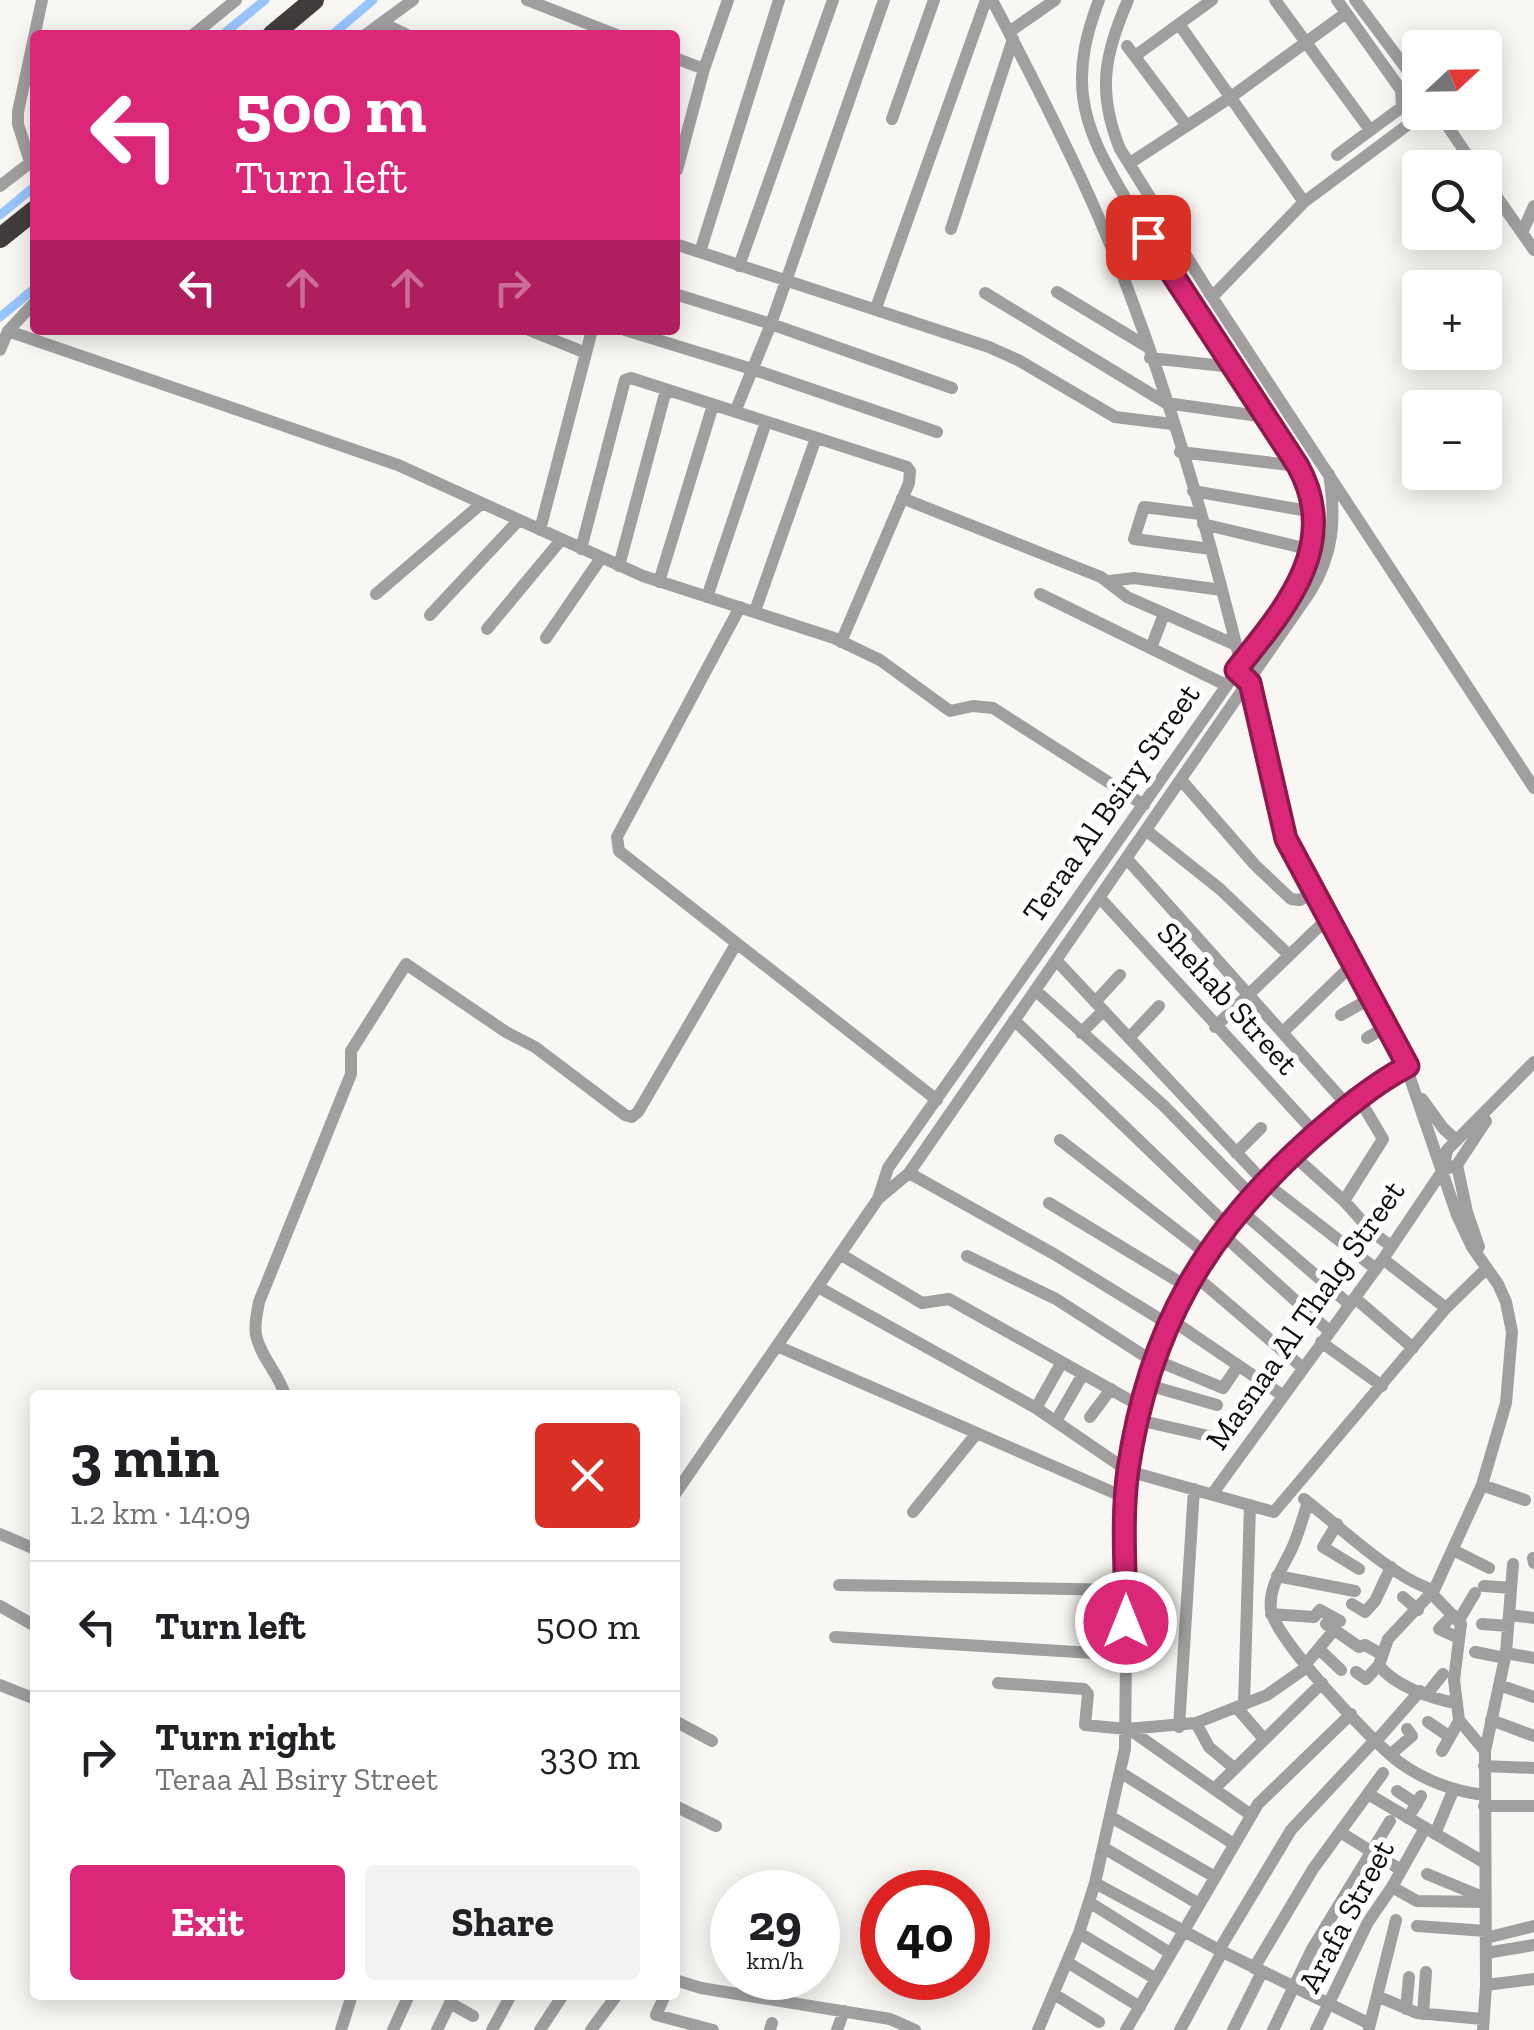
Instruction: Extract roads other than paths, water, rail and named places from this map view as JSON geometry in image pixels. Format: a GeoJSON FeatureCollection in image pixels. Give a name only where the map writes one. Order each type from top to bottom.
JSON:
{"type":"FeatureCollection","features":[{"type":"Feature","properties":{"kind":"highway"},"geometry":{"type":"LineString","coordinates":[[260,30],[296,0]]}},
{"type":"Feature","properties":{"kind":"highway"},"geometry":{"type":"LineString","coordinates":[[278,30],[314,0]]}},
{"type":"Feature","properties":{"kind":"highway"},"geometry":{"type":"LineString","coordinates":[[0,238],[30,214]]}},
{"type":"Feature","properties":{"kind":"highway"},"geometry":{"type":"LineString","coordinates":[[0,255],[30,232]]}},
{"type":"Feature","properties":{"kind":"street"},"geometry":{"type":"LineString","coordinates":[[36,30],[42,0]]}},
{"type":"Feature","properties":{"kind":"street"},"geometry":{"type":"LineString","coordinates":[[199,30],[236,0]]}},
{"type":"Feature","properties":{"kind":"street"},"geometry":{"type":"LineString","coordinates":[[373,30],[413,0]]}},
{"type":"Feature","properties":{"kind":"street"},"geometry":{"type":"LineString","coordinates":[[527,0],[604,30]]}},
{"type":"Feature","properties":{"kind":"street"},"geometry":{"type":"LineString","coordinates":[[680,162],[704,69],[728,0]]}},
{"type":"Feature","properties":{"kind":"street"},"geometry":{"type":"LineString","coordinates":[[700,252],[779,0]]}},
{"type":"Feature","properties":{"kind":"street"},"geometry":{"type":"LineString","coordinates":[[739,266],[833,0]]}},
{"type":"Feature","properties":{"kind":"street"},"geometry":{"type":"LineString","coordinates":[[735,412],[786,281],[884,0]]}},
{"type":"Feature","properties":{"kind":"street"},"geometry":{"type":"LineString","coordinates":[[892,119],[934,0]]}},
{"type":"Feature","properties":{"kind":"street"},"geometry":{"type":"LineString","coordinates":[[876,308],[989,0]]}},
{"type":"Feature","properties":{"kind":"street"},"geometry":{"type":"LineString","coordinates":[[989,0],[1011,36],[1080,176],[1148,352],[1194,491],[1239,667],[1250,683],[1282,828],[1389,1025],[1450,1167]]}},
{"type":"Feature","properties":{"kind":"street"},"geometry":{"type":"LineString","coordinates":[[951,229],[1011,36],[1055,0]]}},
{"type":"Feature","properties":{"kind":"street","name":"Teraa Al Bsiry Street"},"geometry":{"type":"LineString","coordinates":[[680,1487],[878,1198],[888,1168],[1296,587],[1312,550],[1314,512],[1298,466],[1148,237],[1095,143],[1082,74],[1088,28],[1099,0]]}},
{"type":"Feature","properties":{"kind":"street"},"geometry":{"type":"LineString","coordinates":[[1128,0],[1111,44],[1105,81],[1111,127],[1212,296],[1534,788]]}},
{"type":"Feature","properties":{"kind":"street"},"geometry":{"type":"LineString","coordinates":[[1187,126],[1131,51],[1212,0]]}},
{"type":"Feature","properties":{"kind":"street"},"geometry":{"type":"LineString","coordinates":[[1275,0],[1370,130]]}},
{"type":"Feature","properties":{"kind":"street"},"geometry":{"type":"LineString","coordinates":[[1337,0],[1401,90],[1402,107],[1338,155]]}},
{"type":"Feature","properties":{"kind":"street"},"geometry":{"type":"LineString","coordinates":[[1355,0],[1402,63]]}},
{"type":"Feature","properties":{"kind":"street"},"geometry":{"type":"LineString","coordinates":[[1130,163],[1230,97],[1346,12]]}},
{"type":"Feature","properties":{"kind":"street"},"geometry":{"type":"LineString","coordinates":[[382,23],[397,30]]}},
{"type":"Feature","properties":{"kind":"street"},"geometry":{"type":"LineString","coordinates":[[1179,24],[1304,202]]}},
{"type":"Feature","properties":{"kind":"street"},"geometry":{"type":"LineString","coordinates":[[30,56],[18,124],[30,153]]}},
{"type":"Feature","properties":{"kind":"street"},"geometry":{"type":"LineString","coordinates":[[680,60],[704,69]]}},
{"type":"Feature","properties":{"kind":"street"},"geometry":{"type":"LineString","coordinates":[[1212,296],[1304,202],[1402,129]]}},
{"type":"Feature","properties":{"kind":"street"},"geometry":{"type":"LineString","coordinates":[[0,186],[30,162]]}},
{"type":"Feature","properties":{"kind":"street"},"geometry":{"type":"LineString","coordinates":[[1502,204],[1534,250]]}},
{"type":"Feature","properties":{"kind":"street"},"geometry":{"type":"LineString","coordinates":[[1522,233],[1534,206]]}},
{"type":"Feature","properties":{"kind":"street"},"geometry":{"type":"LineString","coordinates":[[680,246],[876,308],[1018,360],[1115,418],[1172,424]]}},
{"type":"Feature","properties":{"kind":"street"},"geometry":{"type":"LineString","coordinates":[[1057,292],[1148,352],[1233,367]]}},
{"type":"Feature","properties":{"kind":"street"},"geometry":{"type":"LineString","coordinates":[[985,293],[1166,403],[1266,417]]}},
{"type":"Feature","properties":{"kind":"street"},"geometry":{"type":"LineString","coordinates":[[680,296],[952,388]]}},
{"type":"Feature","properties":{"kind":"street"},"geometry":{"type":"LineString","coordinates":[[0,350],[8,331],[30,307]]}},
{"type":"Feature","properties":{"kind":"street"},"geometry":{"type":"LineString","coordinates":[[8,331],[398,466],[659,582],[841,642],[880,660],[950,711],[973,706],[993,708],[1144,805]]}},
{"type":"Feature","properties":{"kind":"street"},"geometry":{"type":"LineString","coordinates":[[541,335],[586,353]]}},
{"type":"Feature","properties":{"kind":"street"},"geometry":{"type":"LineString","coordinates":[[540,530],[591,335]]}},
{"type":"Feature","properties":{"kind":"street"},"geometry":{"type":"LineString","coordinates":[[641,335],[937,432]]}},
{"type":"Feature","properties":{"kind":"street"},"geometry":{"type":"LineString","coordinates":[[581,549],[622,384],[631,378],[907,467],[911,477],[841,642]]}},
{"type":"Feature","properties":{"kind":"street"},"geometry":{"type":"LineString","coordinates":[[619,566],[666,390]]}},
{"type":"Feature","properties":{"kind":"street"},"geometry":{"type":"LineString","coordinates":[[659,582],[713,405]]}},
{"type":"Feature","properties":{"kind":"street"},"geometry":{"type":"LineString","coordinates":[[707,597],[766,422]]}},
{"type":"Feature","properties":{"kind":"street"},"geometry":{"type":"LineString","coordinates":[[816,438],[747,609],[616,843],[626,859],[937,1100]]}},
{"type":"Feature","properties":{"kind":"street"},"geometry":{"type":"LineString","coordinates":[[1180,452],[1298,466]]}},
{"type":"Feature","properties":{"kind":"street","name":"Teraa Al Bsiry Street"},"geometry":{"type":"LineString","coordinates":[[878,1198],[909,1173],[1310,592],[1326,561],[1334,528],[1329,474]]}},
{"type":"Feature","properties":{"kind":"street"},"geometry":{"type":"LineString","coordinates":[[1194,491],[1314,512]]}},
{"type":"Feature","properties":{"kind":"street"},"geometry":{"type":"LineString","coordinates":[[902,498],[1110,581],[1128,597],[1236,645]]}},
{"type":"Feature","properties":{"kind":"street"},"geometry":{"type":"LineString","coordinates":[[376,594],[481,504]]}},
{"type":"Feature","properties":{"kind":"street"},"geometry":{"type":"LineString","coordinates":[[1210,550],[1134,539],[1144,507],[1312,550]]}},
{"type":"Feature","properties":{"kind":"street"},"geometry":{"type":"LineString","coordinates":[[430,615],[518,521]]}},
{"type":"Feature","properties":{"kind":"street"},"geometry":{"type":"LineString","coordinates":[[487,629],[561,540]]}},
{"type":"Feature","properties":{"kind":"street"},"geometry":{"type":"LineString","coordinates":[[546,638],[601,558]]}},
{"type":"Feature","properties":{"kind":"street"},"geometry":{"type":"LineString","coordinates":[[1110,581],[1134,578],[1222,590]]}},
{"type":"Feature","properties":{"kind":"street"},"geometry":{"type":"LineString","coordinates":[[1040,594],[1226,685]]}},
{"type":"Feature","properties":{"kind":"street"},"geometry":{"type":"LineString","coordinates":[[1151,648],[1164,614]]}},
{"type":"Feature","properties":{"kind":"street"},"geometry":{"type":"LineString","coordinates":[[1182,781],[1254,865],[1291,899],[1297,901],[1314,892]]}},
{"type":"Feature","properties":{"kind":"street"},"geometry":{"type":"LineString","coordinates":[[1147,831],[1220,888],[1289,956]]}},
{"type":"Feature","properties":{"kind":"street"},"geometry":{"type":"LineString","coordinates":[[1106,859],[1124,865],[1354,1101],[1383,1138],[1344,1201]]}},
{"type":"Feature","properties":{"kind":"street","name":"Shehab Street"},"geometry":{"type":"LineString","coordinates":[[1100,898],[1316,1134]]}},
{"type":"Feature","properties":{"kind":"street"},"geometry":{"type":"LineString","coordinates":[[1215,1027],[1328,918]]}},
{"type":"Feature","properties":{"kind":"street"},"geometry":{"type":"LineString","coordinates":[[283,1390],[257,1340],[259,1302],[351,1074],[351,1051],[406,964],[506,1032],[535,1047],[625,1115],[632,1116],[638,1112],[736,944]]}},
{"type":"Feature","properties":{"kind":"street"},"geometry":{"type":"LineString","coordinates":[[1056,960],[1264,1182],[1446,1308]]}},
{"type":"Feature","properties":{"kind":"street"},"geometry":{"type":"LineString","coordinates":[[1283,1032],[1354,963]]}},
{"type":"Feature","properties":{"kind":"street"},"geometry":{"type":"LineString","coordinates":[[1081,1033],[1120,974]]}},
{"type":"Feature","properties":{"kind":"street"},"geometry":{"type":"LineString","coordinates":[[1034,990],[1164,1106],[1251,1196]]}},
{"type":"Feature","properties":{"kind":"street"},"geometry":{"type":"LineString","coordinates":[[1340,1015],[1373,997]]}},
{"type":"Feature","properties":{"kind":"street"},"geometry":{"type":"LineString","coordinates":[[1128,1038],[1159,1006]]}},
{"type":"Feature","properties":{"kind":"street"},"geometry":{"type":"LineString","coordinates":[[1014,1020],[1224,1229],[1325,1337],[1382,1386]]}},
{"type":"Feature","properties":{"kind":"street"},"geometry":{"type":"LineString","coordinates":[[1367,1038],[1389,1025]]}},
{"type":"Feature","properties":{"kind":"street"},"geometry":{"type":"LineString","coordinates":[[1356,1672],[1366,1679],[1394,1632],[1433,1592],[1482,1485],[1500,1431],[1512,1354],[1506,1302],[1466,1236],[1445,1154],[1534,1062]]}},
{"type":"Feature","properties":{"kind":"street"},"geometry":{"type":"LineString","coordinates":[[1042,2028],[1095,1882],[1120,1772],[1127,1729],[1128,1471],[1140,1414],[1168,1322],[1224,1229],[1264,1182],[1354,1101],[1408,1066]]}},
{"type":"Feature","properties":{"kind":"street"},"geometry":{"type":"LineString","coordinates":[[1450,1167],[1486,1122],[1534,1073]]}},
{"type":"Feature","properties":{"kind":"street"},"geometry":{"type":"LineString","coordinates":[[1414,1084],[1432,1114],[1456,1140]]}},
{"type":"Feature","properties":{"kind":"street"},"geometry":{"type":"LineString","coordinates":[[1236,1153],[1261,1128]]}},
{"type":"Feature","properties":{"kind":"street"},"geometry":{"type":"LineString","coordinates":[[1060,1140],[1207,1254]]}},
{"type":"Feature","properties":{"kind":"street"},"geometry":{"type":"LineString","coordinates":[[1293,1155],[1391,1246]]}},
{"type":"Feature","properties":{"kind":"street","name":"Masnaa Al Thalg Street"},"geometry":{"type":"LineString","coordinates":[[1213,1493],[1450,1167]]}},
{"type":"Feature","properties":{"kind":"street"},"geometry":{"type":"LineString","coordinates":[[909,1173],[1054,1254],[1282,1395]]}},
{"type":"Feature","properties":{"kind":"street"},"geometry":{"type":"LineString","coordinates":[[1048,1203],[1190,1280],[1303,1368]]}},
{"type":"Feature","properties":{"kind":"street"},"geometry":{"type":"LineString","coordinates":[[1239,1209],[1413,1348]]}},
{"type":"Feature","properties":{"kind":"street"},"geometry":{"type":"LineString","coordinates":[[840,1254],[922,1303],[949,1299],[1111,1390],[1140,1414],[1213,1437]]}},
{"type":"Feature","properties":{"kind":"street"},"geometry":{"type":"LineString","coordinates":[[967,1256],[1044,1292],[1155,1361],[1223,1388],[1238,1366]]}},
{"type":"Feature","properties":{"kind":"street"},"geometry":{"type":"LineString","coordinates":[[818,1286],[1036,1408],[1128,1471],[1272,1512],[1294,1492],[1446,1308],[1487,1268]]}},
{"type":"Feature","properties":{"kind":"street"},"geometry":{"type":"LineString","coordinates":[[777,1346],[1126,1498]]}},
{"type":"Feature","properties":{"kind":"street"},"geometry":{"type":"LineString","coordinates":[[1036,1408],[1062,1362]]}},
{"type":"Feature","properties":{"kind":"street"},"geometry":{"type":"LineString","coordinates":[[1056,1422],[1083,1374]]}},
{"type":"Feature","properties":{"kind":"street"},"geometry":{"type":"LineString","coordinates":[[1148,1385],[1217,1405]]}},
{"type":"Feature","properties":{"kind":"street"},"geometry":{"type":"LineString","coordinates":[[1090,1417],[1111,1390]]}},
{"type":"Feature","properties":{"kind":"street"},"geometry":{"type":"LineString","coordinates":[[913,1512],[977,1433]]}},
{"type":"Feature","properties":{"kind":"street"},"geometry":{"type":"LineString","coordinates":[[1482,1485],[1526,1500]]}},
{"type":"Feature","properties":{"kind":"street"},"geometry":{"type":"LineString","coordinates":[[1180,1727],[1194,1489]]}},
{"type":"Feature","properties":{"kind":"street"},"geometry":{"type":"LineString","coordinates":[[1180,2030],[1220,1951],[1296,1822],[1376,1740],[1402,1723],[1423,1692],[1443,1674],[1459,1638],[1456,1617],[1433,1592],[1391,1567],[1294,1492]]}},
{"type":"Feature","properties":{"kind":"street"},"geometry":{"type":"LineString","coordinates":[[1308,1502],[1271,1595],[1272,1614],[1279,1632],[1306,1666],[1404,1765],[1453,1791],[1484,1800],[1534,1806]]}},
{"type":"Feature","properties":{"kind":"street"},"geometry":{"type":"LineString","coordinates":[[1250,1505],[1240,1707],[1264,1739]]}},
{"type":"Feature","properties":{"kind":"street"},"geometry":{"type":"LineString","coordinates":[[1337,1524],[1322,1546],[1359,1569]]}},
{"type":"Feature","properties":{"kind":"street"},"geometry":{"type":"LineString","coordinates":[[0,1534],[30,1546]]}},
{"type":"Feature","properties":{"kind":"street"},"geometry":{"type":"LineString","coordinates":[[1452,1550],[1489,1568]]}},
{"type":"Feature","properties":{"kind":"street"},"geometry":{"type":"LineString","coordinates":[[1377,1996],[1423,2014],[1483,2024],[1484,1766],[1505,1655],[1513,1564]]}},
{"type":"Feature","properties":{"kind":"street"},"geometry":{"type":"LineString","coordinates":[[1277,1576],[1354,1597],[1365,1612],[1391,1567]]}},
{"type":"Feature","properties":{"kind":"street"},"geometry":{"type":"LineString","coordinates":[[840,1585],[1126,1590]]}},
{"type":"Feature","properties":{"kind":"street"},"geometry":{"type":"LineString","coordinates":[[1459,1638],[1439,1629],[1456,1617],[1480,1590],[1511,1588]]}},
{"type":"Feature","properties":{"kind":"street"},"geometry":{"type":"LineString","coordinates":[[1403,1597],[1418,1610]]}},
{"type":"Feature","properties":{"kind":"street"},"geometry":{"type":"LineString","coordinates":[[0,1606],[30,1623]]}},
{"type":"Feature","properties":{"kind":"street"},"geometry":{"type":"LineString","coordinates":[[1272,1614],[1315,1616],[1320,1610],[1330,1625],[1359,1647],[1365,1644],[1388,1676],[1456,1703]]}},
{"type":"Feature","properties":{"kind":"street"},"geometry":{"type":"LineString","coordinates":[[1482,1624],[1534,1618]]}},
{"type":"Feature","properties":{"kind":"street"},"geometry":{"type":"LineString","coordinates":[[998,1683],[1084,1689],[1088,1694],[1086,1726],[1180,1727],[1271,1692],[1306,1666],[1330,1625]]}},
{"type":"Feature","properties":{"kind":"street"},"geometry":{"type":"LineString","coordinates":[[835,1638],[1126,1655]]}},
{"type":"Feature","properties":{"kind":"street"},"geometry":{"type":"LineString","coordinates":[[1319,1648],[1340,1670]]}},
{"type":"Feature","properties":{"kind":"street"},"geometry":{"type":"LineString","coordinates":[[1475,1652],[1534,1658]]}},
{"type":"Feature","properties":{"kind":"street"},"geometry":{"type":"LineString","coordinates":[[1443,1674],[1456,1703],[1459,1722],[1485,1751]]}},
{"type":"Feature","properties":{"kind":"street"},"geometry":{"type":"LineString","coordinates":[[1214,1789],[1322,1683]]}},
{"type":"Feature","properties":{"kind":"street"},"geometry":{"type":"LineString","coordinates":[[0,1685],[30,1696]]}},
{"type":"Feature","properties":{"kind":"street"},"geometry":{"type":"LineString","coordinates":[[1498,1685],[1534,1697]]}},
{"type":"Feature","properties":{"kind":"street"},"geometry":{"type":"LineString","coordinates":[[1386,1703],[1412,1736],[1390,1754]]}},
{"type":"Feature","properties":{"kind":"street"},"geometry":{"type":"LineString","coordinates":[[1126,2030],[1251,1815],[1268,1793],[1352,1714]]}},
{"type":"Feature","properties":{"kind":"street"},"geometry":{"type":"LineString","coordinates":[[1491,1720],[1534,1736]]}},
{"type":"Feature","properties":{"kind":"street"},"geometry":{"type":"LineString","coordinates":[[1428,1722],[1450,1738]]}},
{"type":"Feature","properties":{"kind":"street"},"geometry":{"type":"LineString","coordinates":[[1442,1751],[1459,1722]]}},
{"type":"Feature","properties":{"kind":"street"},"geometry":{"type":"LineString","coordinates":[[1196,1724],[1209,1747],[1234,1768]]}},
{"type":"Feature","properties":{"kind":"street"},"geometry":{"type":"LineString","coordinates":[[680,1725],[712,1741]]}},
{"type":"Feature","properties":{"kind":"street"},"geometry":{"type":"LineString","coordinates":[[1127,1729],[1251,1815]]}},
{"type":"Feature","properties":{"kind":"street"},"geometry":{"type":"LineString","coordinates":[[1484,1766],[1534,1768]]}},
{"type":"Feature","properties":{"kind":"street"},"geometry":{"type":"LineString","coordinates":[[1120,1772],[1234,1844]]}},
{"type":"Feature","properties":{"kind":"street"},"geometry":{"type":"LineString","coordinates":[[1233,2030],[1258,1970],[1302,1886],[1383,1773]]}},
{"type":"Feature","properties":{"kind":"street"},"geometry":{"type":"LineString","coordinates":[[1396,1791],[1419,1800],[1408,1818]]}},
{"type":"Feature","properties":{"kind":"street","name":"Arafa Street"},"geometry":{"type":"LineString","coordinates":[[1320,2029],[1368,1922],[1453,1791]]}},
{"type":"Feature","properties":{"kind":"street"},"geometry":{"type":"LineString","coordinates":[[1368,1794],[1485,1863]]}},
{"type":"Feature","properties":{"kind":"street"},"geometry":{"type":"LineString","coordinates":[[680,1808],[716,1826]]}},
{"type":"Feature","properties":{"kind":"street"},"geometry":{"type":"LineString","coordinates":[[1111,1817],[1214,1877]]}},
{"type":"Feature","properties":{"kind":"street"},"geometry":{"type":"LineString","coordinates":[[1273,2030],[1312,1949],[1390,1822]]}},
{"type":"Feature","properties":{"kind":"street"},"geometry":{"type":"LineString","coordinates":[[1340,1832],[1401,1870]]}},
{"type":"Feature","properties":{"kind":"street"},"geometry":{"type":"LineString","coordinates":[[1104,1848],[1198,1904]]}},
{"type":"Feature","properties":{"kind":"street"},"geometry":{"type":"LineString","coordinates":[[1427,1874],[1485,1900]]}},
{"type":"Feature","properties":{"kind":"street"},"geometry":{"type":"LineString","coordinates":[[1095,1882],[1369,2027],[1396,1920]]}},
{"type":"Feature","properties":{"kind":"street"},"geometry":{"type":"LineString","coordinates":[[1392,1887],[1417,1900],[1485,1900]]}},
{"type":"Feature","properties":{"kind":"street"},"geometry":{"type":"LineString","coordinates":[[1088,1902],[1170,1953]]}},
{"type":"Feature","properties":{"kind":"street"},"geometry":{"type":"LineString","coordinates":[[1417,1926],[1486,1941],[1534,1945]]}},
{"type":"Feature","properties":{"kind":"street"},"geometry":{"type":"LineString","coordinates":[[1486,1941],[1534,1926]]}},
{"type":"Feature","properties":{"kind":"street"},"geometry":{"type":"LineString","coordinates":[[1078,1933],[1156,1979]]}},
{"type":"Feature","properties":{"kind":"street"},"geometry":{"type":"LineString","coordinates":[[1068,1962],[1140,2007]]}},
{"type":"Feature","properties":{"kind":"street"},"geometry":{"type":"LineString","coordinates":[[1423,2014],[1426,1972]]}},
{"type":"Feature","properties":{"kind":"street"},"geometry":{"type":"LineString","coordinates":[[1406,2009],[1410,1977]]}},
{"type":"Feature","properties":{"kind":"street"},"geometry":{"type":"LineString","coordinates":[[1486,1985],[1534,1979]]}},
{"type":"Feature","properties":{"kind":"street"},"geometry":{"type":"LineString","coordinates":[[680,1982],[890,2019],[915,2030]]}},
{"type":"Feature","properties":{"kind":"street"},"geometry":{"type":"LineString","coordinates":[[1054,1994],[1099,2022]]}},
{"type":"Feature","properties":{"kind":"street"},"geometry":{"type":"LineString","coordinates":[[341,2030],[350,2000]]}},
{"type":"Feature","properties":{"kind":"street"},"geometry":{"type":"LineString","coordinates":[[392,2030],[407,2000]]}},
{"type":"Feature","properties":{"kind":"street"},"geometry":{"type":"LineString","coordinates":[[437,2030],[452,2000]]}},
{"type":"Feature","properties":{"kind":"street"},"geometry":{"type":"LineString","coordinates":[[453,2000],[473,2016]]}},
{"type":"Feature","properties":{"kind":"street"},"geometry":{"type":"LineString","coordinates":[[492,2030],[508,2000]]}},
{"type":"Feature","properties":{"kind":"street"},"geometry":{"type":"LineString","coordinates":[[540,2030],[559,2000]]}},
{"type":"Feature","properties":{"kind":"street"},"geometry":{"type":"LineString","coordinates":[[591,2030],[613,2000]]}},
{"type":"Feature","properties":{"kind":"street"},"geometry":{"type":"LineString","coordinates":[[663,2000],[656,2015],[706,2029],[712,2013]]}},
{"type":"Feature","properties":{"kind":"street"},"geometry":{"type":"LineString","coordinates":[[838,2030],[844,2011]]}},
{"type":"Feature","properties":{"kind":"waterway"},"geometry":{"type":"LineString","coordinates":[[228,30],[265,0]]}},
{"type":"Feature","properties":{"kind":"waterway"},"geometry":{"type":"LineString","coordinates":[[338,30],[373,0]]}},
{"type":"Feature","properties":{"kind":"waterway"},"geometry":{"type":"LineString","coordinates":[[0,215],[30,190]]}},
{"type":"Feature","properties":{"kind":"waterway"},"geometry":{"type":"LineString","coordinates":[[0,317],[30,292]]}}]}
